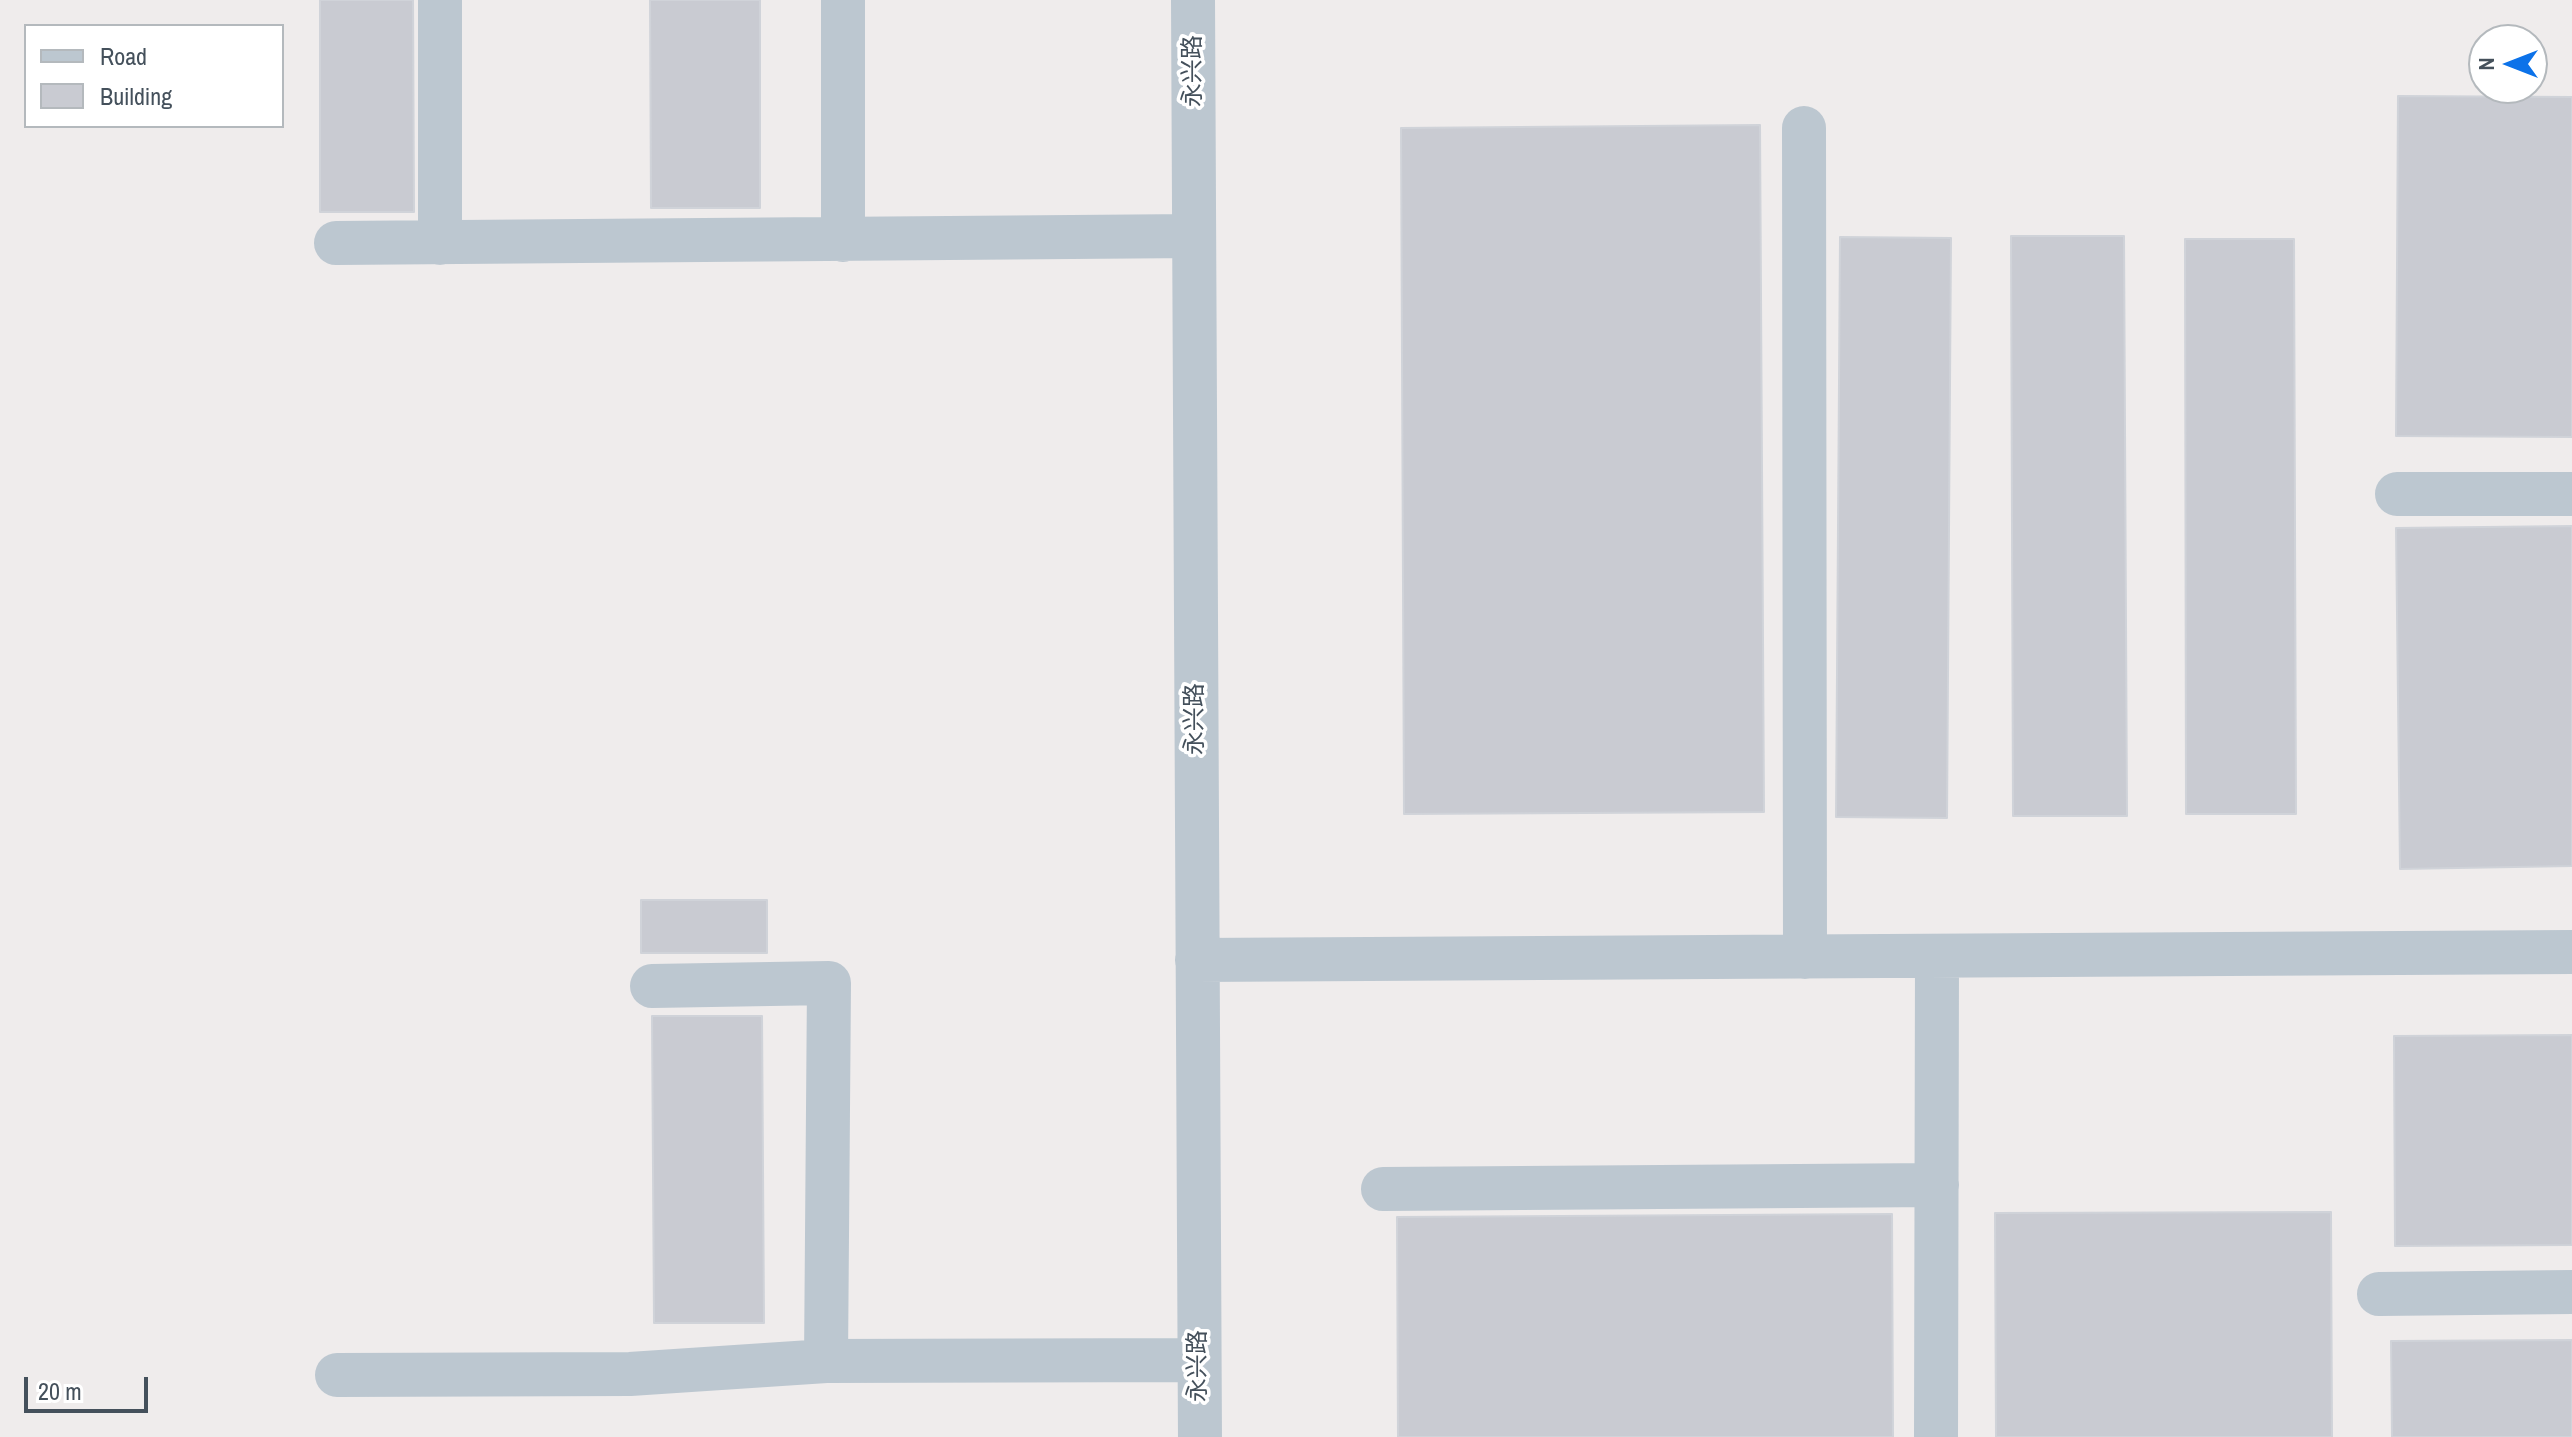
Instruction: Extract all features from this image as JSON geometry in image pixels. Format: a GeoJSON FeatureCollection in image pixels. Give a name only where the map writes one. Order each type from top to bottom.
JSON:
{"type":"FeatureCollection","features":[{"type":"Feature","properties":{"kind":"street"},"geometry":{"type":"LineString","coordinates":[[440,0],[440,243]]}},
{"type":"Feature","properties":{"kind":"street"},"geometry":{"type":"LineString","coordinates":[[843,0],[843,240]]}},
{"type":"Feature","properties":{"kind":"street","name":"永兴路"},"geometry":{"type":"LineString","coordinates":[[1193,0],[1200,1437]]}},
{"type":"Feature","properties":{"kind":"street"},"geometry":{"type":"LineString","coordinates":[[1804,128],[1805,957]]}},
{"type":"Feature","properties":{"kind":"street"},"geometry":{"type":"LineString","coordinates":[[336,243],[1194,236]]}},
{"type":"Feature","properties":{"kind":"street"},"geometry":{"type":"LineString","coordinates":[[2397,494],[2572,494]]}},
{"type":"Feature","properties":{"kind":"street"},"geometry":{"type":"LineString","coordinates":[[1197,960],[2572,952]]}},
{"type":"Feature","properties":{"kind":"street"},"geometry":{"type":"LineString","coordinates":[[1936,1437],[1937,956]]}},
{"type":"Feature","properties":{"kind":"street"},"geometry":{"type":"LineString","coordinates":[[652,986],[829,983],[826,1361]]}},
{"type":"Feature","properties":{"kind":"street"},"geometry":{"type":"LineString","coordinates":[[1383,1189],[1937,1185]]}},
{"type":"Feature","properties":{"kind":"street"},"geometry":{"type":"LineString","coordinates":[[2379,1294],[2572,1292]]}},
{"type":"Feature","properties":{"kind":"street"},"geometry":{"type":"LineString","coordinates":[[337,1375],[630,1374],[826,1361],[1199,1360]]}},
{"type":"Feature","properties":{"kind":"building"},"geometry":{"type":"Polygon","coordinates":[[[320,0],[413,0],[414,212],[320,212],[320,0]]]}},
{"type":"Feature","properties":{"kind":"building"},"geometry":{"type":"Polygon","coordinates":[[[650,0],[760,0],[760,208],[651,208],[650,0]]]}},
{"type":"Feature","properties":{"kind":"building"},"geometry":{"type":"Polygon","coordinates":[[[2398,96],[2468,96],[2468,104],[2548,104],[2548,97],[2572,97],[2572,437],[2396,436],[2398,96]]]}},
{"type":"Feature","properties":{"kind":"building"},"geometry":{"type":"Polygon","coordinates":[[[1760,125],[1764,812],[1404,814],[1401,128],[1760,125]]]}},
{"type":"Feature","properties":{"kind":"building"},"geometry":{"type":"Polygon","coordinates":[[[2011,236],[2124,236],[2127,816],[2013,816],[2011,236]]]}},
{"type":"Feature","properties":{"kind":"building"},"geometry":{"type":"Polygon","coordinates":[[[1840,237],[1951,238],[1947,818],[1836,817],[1840,237]]]}},
{"type":"Feature","properties":{"kind":"building"},"geometry":{"type":"Polygon","coordinates":[[[2185,239],[2294,239],[2296,814],[2186,814],[2185,239]]]}},
{"type":"Feature","properties":{"kind":"building"},"geometry":{"type":"Polygon","coordinates":[[[2572,526],[2572,866],[2400,869],[2396,528],[2572,526]]]}},
{"type":"Feature","properties":{"kind":"building"},"geometry":{"type":"Polygon","coordinates":[[[641,900],[767,900],[767,953],[641,953],[641,900]]]}},
{"type":"Feature","properties":{"kind":"building"},"geometry":{"type":"Polygon","coordinates":[[[652,1016],[762,1016],[764,1323],[654,1323],[652,1016]]]}},
{"type":"Feature","properties":{"kind":"building"},"geometry":{"type":"Polygon","coordinates":[[[2572,1035],[2572,1245],[2395,1246],[2394,1036],[2572,1035]]]}},
{"type":"Feature","properties":{"kind":"building"},"geometry":{"type":"Polygon","coordinates":[[[2331,1212],[2332,1437],[1996,1437],[1995,1213],[2331,1212]]]}},
{"type":"Feature","properties":{"kind":"building"},"geometry":{"type":"Polygon","coordinates":[[[1892,1214],[1893,1437],[1398,1437],[1397,1217],[1892,1214]]]}},
{"type":"Feature","properties":{"kind":"building"},"geometry":{"type":"Polygon","coordinates":[[[2572,1340],[2572,1437],[2392,1437],[2391,1341],[2572,1340]]]}}]}
